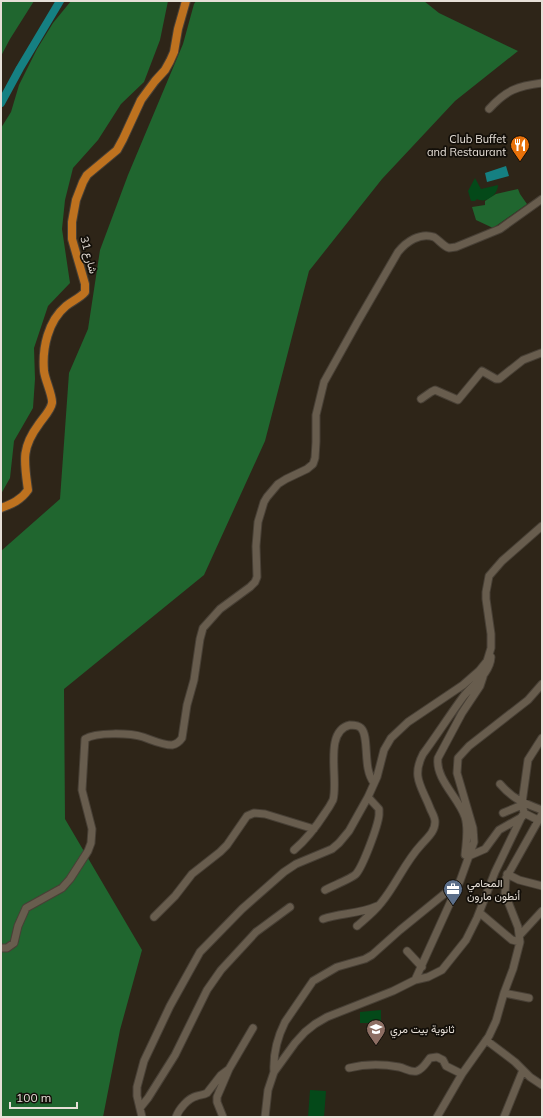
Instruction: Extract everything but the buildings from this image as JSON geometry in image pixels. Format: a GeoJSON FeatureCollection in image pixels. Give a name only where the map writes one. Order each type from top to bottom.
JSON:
{"type":"FeatureCollection","features":[{"type":"Feature","properties":{"kind":"main road","name":"شارع 31"},"geometry":{"type":"LineString","coordinates":[[1,508],[25,496],[28,490],[25,449],[32,433],[52,402],[45,379],[43,358],[52,322],[62,309],[85,292],[85,284],[72,239],[72,222],[76,200],[82,182],[117,150],[141,100],[154,81],[165,70],[174,52],[178,28],[186,1]]}},
{"type":"Feature","properties":{"kind":"street"},"geometry":{"type":"LineString","coordinates":[[490,109],[500,98],[513,89],[542,83]]}},
{"type":"Feature","properties":{"kind":"street"},"geometry":{"type":"LineString","coordinates":[[1,948],[7,948],[14,943],[18,926],[26,908],[62,888],[88,851],[92,837],[91,824],[82,790],[85,739],[109,733],[141,736],[155,742],[172,745],[179,742],[182,738],[203,628],[220,609],[255,582],[257,577],[256,546],[258,527],[264,502],[270,492],[282,481],[307,469],[313,464],[316,442],[316,415],[324,382],[398,252],[406,243],[423,236],[435,238],[449,248],[456,247],[500,229],[542,199]]}},
{"type":"Feature","properties":{"kind":"street"},"geometry":{"type":"LineString","coordinates":[[541,352],[540,358],[542,362]]}},
{"type":"Feature","properties":{"kind":"street"},"geometry":{"type":"LineString","coordinates":[[421,399],[435,390],[458,400],[482,371],[496,379],[499,379],[523,360],[541,352]]}},
{"type":"Feature","properties":{"kind":"street"},"geometry":{"type":"LineString","coordinates":[[469,856],[465,854],[467,832],[465,817],[443,780],[437,763],[438,758],[452,731],[482,683],[490,663],[491,634],[486,599],[489,576],[502,561],[542,526]]}},
{"type":"Feature","properties":{"kind":"street"},"geometry":{"type":"LineString","coordinates":[[357,926],[381,903],[403,868],[435,827],[434,816],[421,789],[418,774],[419,763],[423,754],[464,696],[490,653]]}},
{"type":"Feature","properties":{"kind":"street"},"geometry":{"type":"LineString","coordinates":[[142,1117],[137,1096],[137,1085],[144,1061],[170,1006],[200,952],[242,908],[284,872],[296,864],[332,849],[339,843],[349,831],[368,797],[387,745],[403,726],[484,675]]}},
{"type":"Feature","properties":{"kind":"street"},"geometry":{"type":"LineString","coordinates":[[415,980],[460,881],[474,842],[473,828],[457,773],[458,758],[469,746],[528,700],[542,684]]}},
{"type":"Feature","properties":{"kind":"street"},"geometry":{"type":"LineString","coordinates":[[294,850],[308,838],[332,801],[335,740],[338,733],[343,728],[355,725],[363,730],[369,774],[374,783]]}},
{"type":"Feature","properties":{"kind":"street"},"geometry":{"type":"LineString","coordinates":[[274,1072],[295,1043],[315,1024],[338,1012],[393,991],[415,980],[434,975],[445,966],[466,940],[480,913],[495,872],[523,815],[522,804],[529,758],[542,738]]}},
{"type":"Feature","properties":{"kind":"street"},"geometry":{"type":"LineString","coordinates":[[500,784],[509,794],[522,804],[541,815]]}},
{"type":"Feature","properties":{"kind":"street"},"geometry":{"type":"LineString","coordinates":[[325,890],[357,873],[369,848],[379,815],[378,808],[368,797]]}},
{"type":"Feature","properties":{"kind":"street"},"geometry":{"type":"LineString","coordinates":[[503,812],[522,804]]}},
{"type":"Feature","properties":{"kind":"street"},"geometry":{"type":"LineString","coordinates":[[154,917],[175,896],[197,869],[216,856],[227,845],[247,816],[254,814],[265,814],[314,830]]}},
{"type":"Feature","properties":{"kind":"street"},"geometry":{"type":"LineString","coordinates":[[469,856],[485,849],[499,830],[523,815],[541,815]]}},
{"type":"Feature","properties":{"kind":"street"},"geometry":{"type":"LineString","coordinates":[[520,938],[505,894],[505,882],[507,874],[541,815]]}},
{"type":"Feature","properties":{"kind":"street"},"geometry":{"type":"LineString","coordinates":[[507,874],[522,881],[542,886]]}},
{"type":"Feature","properties":{"kind":"street"},"geometry":{"type":"LineString","coordinates":[[265,1117],[268,1090],[274,1072],[276,1047],[281,1030],[313,981],[337,967],[365,959],[372,955],[460,881]]}},
{"type":"Feature","properties":{"kind":"street"},"geometry":{"type":"LineString","coordinates":[[323,919],[372,908],[381,903]]}},
{"type":"Feature","properties":{"kind":"street"},"geometry":{"type":"LineString","coordinates":[[140,1108],[172,1060],[216,975],[256,932],[290,907]]}},
{"type":"Feature","properties":{"kind":"street"},"geometry":{"type":"LineString","coordinates":[[437,1117],[462,1074],[494,1027],[504,993],[510,979],[520,938],[542,911]]}},
{"type":"Feature","properties":{"kind":"street"},"geometry":{"type":"LineString","coordinates":[[480,913],[512,940],[520,938]]}},
{"type":"Feature","properties":{"kind":"street"},"geometry":{"type":"LineString","coordinates":[[407,951],[422,967]]}},
{"type":"Feature","properties":{"kind":"street"},"geometry":{"type":"LineString","coordinates":[[504,993],[528,998]]}},
{"type":"Feature","properties":{"kind":"street"},"geometry":{"type":"LineString","coordinates":[[223,1117],[217,1102],[217,1097],[230,1069],[253,1028]]}},
{"type":"Feature","properties":{"kind":"street"},"geometry":{"type":"LineString","coordinates":[[486,1040],[515,1062],[530,1077],[542,1085]]}},
{"type":"Feature","properties":{"kind":"street"},"geometry":{"type":"LineString","coordinates":[[349,1068],[361,1066],[400,1067],[412,1072],[422,1068],[430,1058],[437,1057],[443,1060],[446,1066],[462,1074]]}},
{"type":"Feature","properties":{"kind":"street"},"geometry":{"type":"LineString","coordinates":[[176,1117],[180,1110],[193,1098],[207,1094],[221,1075],[230,1069]]}},
{"type":"Feature","properties":{"kind":"street"},"geometry":{"type":"LineString","coordinates":[[504,1117],[523,1070]]}},
{"type":"Feature","properties":{"kind":"green space"},"geometry":{"type":"Polygon","coordinates":[[[1,1],[34,1],[1,56],[1,1]]]}},
{"type":"Feature","properties":{"kind":"green space"},"geometry":{"type":"Polygon","coordinates":[[[71,1],[168,1],[160,40],[144,82],[121,104],[98,140],[73,168],[65,200],[62,229],[70,283],[48,306],[34,348],[35,379],[33,408],[14,441],[10,478],[1,494],[1,128],[11,112],[19,85],[37,49],[53,23],[71,1]]]}},
{"type":"Feature","properties":{"kind":"green space"},"geometry":{"type":"Polygon","coordinates":[[[196,1],[424,1],[439,13],[518,51],[455,101],[382,179],[309,271],[265,441],[204,575],[64,689],[65,819],[142,950],[120,1030],[103,1117],[1,1117],[1,551],[60,499],[69,373],[88,329],[100,250],[128,175],[183,44],[196,1]]]}},
{"type":"Feature","properties":{"kind":"green space"},"geometry":{"type":"Polygon","coordinates":[[[475,178],[481,189],[498,185],[496,192],[491,198],[471,201],[468,191],[475,178]]]}},
{"type":"Feature","properties":{"kind":"green space"},"geometry":{"type":"Polygon","coordinates":[[[518,189],[527,204],[493,228],[476,220],[472,207],[485,205],[485,201],[496,194],[518,189]]]}},
{"type":"Feature","properties":{"kind":"green space"},"geometry":{"type":"Polygon","coordinates":[[[381,1010],[381,1023],[360,1023],[360,1012],[381,1010]]]}},
{"type":"Feature","properties":{"kind":"green space"},"geometry":{"type":"Polygon","coordinates":[[[310,1090],[326,1091],[324,1117],[308,1117],[310,1090]]]}},
{"type":"Feature","properties":{"kind":"water"},"geometry":{"type":"Polygon","coordinates":[[[506,166],[509,176],[487,182],[485,173],[506,166]]]}},
{"type":"Feature","properties":{"kind":"waterway"},"geometry":{"type":"LineString","coordinates":[[1,103],[60,1]]}},
{"type":"Feature","properties":{"kind":"place","name":"Club Buffet and Restaurant"},"geometry":{"type":"Point","coordinates":[520,162]}},
{"type":"Feature","properties":{"kind":"place","name":"المحامي أنطون مارون"},"geometry":{"type":"Point","coordinates":[453,906]}},
{"type":"Feature","properties":{"kind":"place","name":"ثانوية بيت مري"},"geometry":{"type":"Point","coordinates":[376,1046]}}]}
